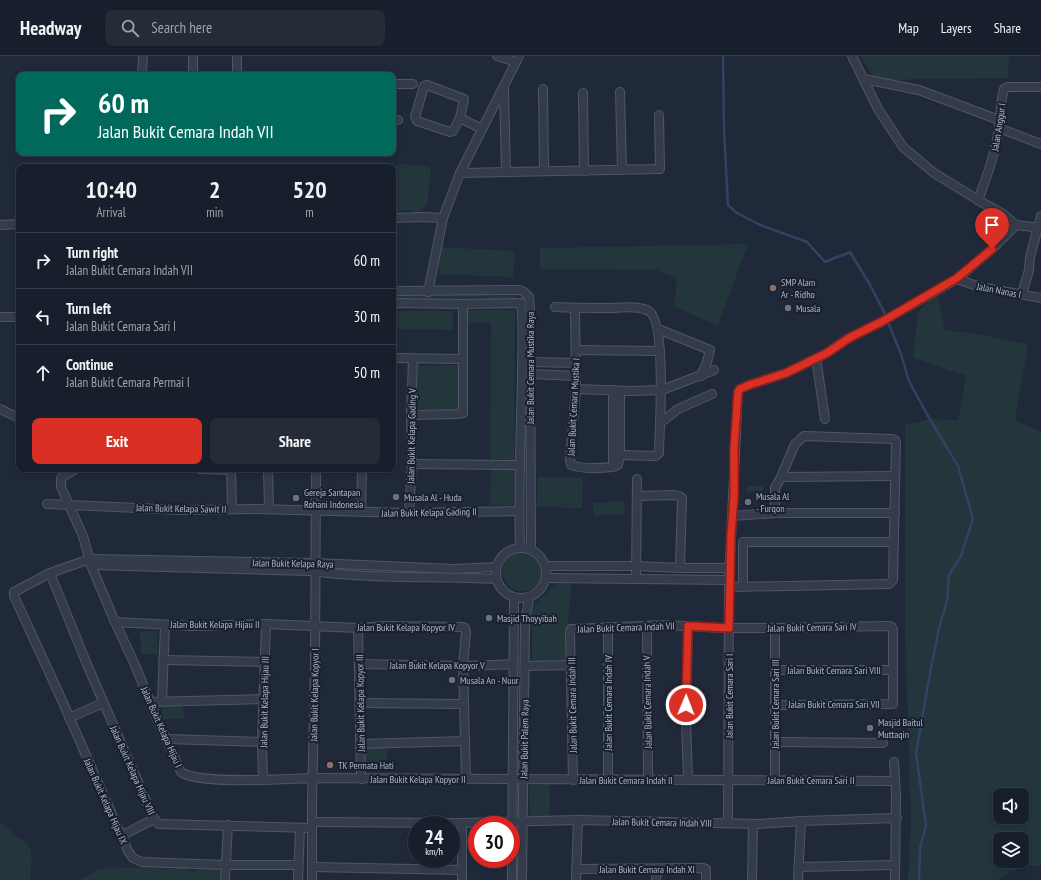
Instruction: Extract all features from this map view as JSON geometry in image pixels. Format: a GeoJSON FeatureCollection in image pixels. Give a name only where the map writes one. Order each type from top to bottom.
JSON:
{"type":"FeatureCollection","features":[{"type":"Feature","properties":{"kind":"street"},"geometry":{"type":"LineString","coordinates":[[142,72],[144,56]]}},
{"type":"Feature","properties":{"kind":"street"},"geometry":{"type":"LineString","coordinates":[[193,56],[193,72]]}},
{"type":"Feature","properties":{"kind":"street"},"geometry":{"type":"LineString","coordinates":[[236,72],[237,56]]}},
{"type":"Feature","properties":{"kind":"street"},"geometry":{"type":"LineString","coordinates":[[428,292],[443,218],[460,173],[517,59],[497,56]]}},
{"type":"Feature","properties":{"kind":"street"},"geometry":{"type":"LineString","coordinates":[[852,56],[878,109],[903,147],[934,172],[1002,214],[1016,225],[1039,228]]}},
{"type":"Feature","properties":{"kind":"street"},"geometry":{"type":"LineString","coordinates":[[864,79],[919,90],[999,124],[1041,144]]}},
{"type":"Feature","properties":{"kind":"street"},"geometry":{"type":"LineString","coordinates":[[396,84],[413,84]]}},
{"type":"Feature","properties":{"kind":"street"},"geometry":{"type":"LineString","coordinates":[[427,85],[464,99],[460,118],[452,132],[417,121],[415,117],[424,86],[427,85]]}},
{"type":"Feature","properties":{"kind":"street"},"geometry":{"type":"LineString","coordinates":[[504,87],[506,172]]}},
{"type":"Feature","properties":{"kind":"street","name":"Jalan Anggur I"},"geometry":{"type":"LineString","coordinates":[[978,200],[990,170],[1004,89],[1041,88]]}},
{"type":"Feature","properties":{"kind":"street"},"geometry":{"type":"LineString","coordinates":[[543,89],[544,171]]}},
{"type":"Feature","properties":{"kind":"street"},"geometry":{"type":"LineString","coordinates":[[620,92],[622,170]]}},
{"type":"Feature","properties":{"kind":"street"},"geometry":{"type":"LineString","coordinates":[[583,93],[584,170]]}},
{"type":"Feature","properties":{"kind":"street"},"geometry":{"type":"LineString","coordinates":[[460,173],[660,169],[659,115]]}},
{"type":"Feature","properties":{"kind":"street"},"geometry":{"type":"LineString","coordinates":[[460,118],[482,129]]}},
{"type":"Feature","properties":{"kind":"street"},"geometry":{"type":"LineString","coordinates":[[1022,294],[1041,216]]}},
{"type":"Feature","properties":{"kind":"street"},"geometry":{"type":"LineString","coordinates":[[396,218],[443,218]]}},
{"type":"Feature","properties":{"kind":"street"},"geometry":{"type":"LineString","coordinates":[[0,225],[16,224]]}},
{"type":"Feature","properties":{"kind":"street"},"geometry":{"type":"LineString","coordinates":[[825,420],[816,358],[957,278],[992,249],[1016,225]]}},
{"type":"Feature","properties":{"kind":"street","name":"Jalan Nanas I"},"geometry":{"type":"LineString","coordinates":[[957,278],[980,287],[1041,298]]}},
{"type":"Feature","properties":{"kind":"street"},"geometry":{"type":"LineString","coordinates":[[396,291],[519,290],[523,291],[529,297]]}},
{"type":"Feature","properties":{"kind":"street","name":"Jalan Bukit Cemara Mustika Raya"},"geometry":{"type":"LineString","coordinates":[[520,548],[518,510],[521,407],[521,303],[529,297]]}},
{"type":"Feature","properties":{"kind":"street","name":"Jalan Bukit Cemara Mustika Raya"},"geometry":{"type":"LineString","coordinates":[[529,297],[531,362],[531,550]]}},
{"type":"Feature","properties":{"kind":"street"},"geometry":{"type":"LineString","coordinates":[[396,303],[521,303]]}},
{"type":"Feature","properties":{"kind":"street"},"geometry":{"type":"LineString","coordinates":[[410,415],[464,413],[463,304]]}},
{"type":"Feature","properties":{"kind":"street"},"geometry":{"type":"LineString","coordinates":[[555,307],[646,309],[651,314],[658,329],[662,390],[658,455],[620,455]]}},
{"type":"Feature","properties":{"kind":"street","name":"Jalan Bukit Cemara Mustika I"},"geometry":{"type":"LineString","coordinates":[[575,308],[576,389],[570,460],[571,465],[576,467],[613,467]]}},
{"type":"Feature","properties":{"kind":"street"},"geometry":{"type":"LineString","coordinates":[[0,317],[16,317]]}},
{"type":"Feature","properties":{"kind":"street"},"geometry":{"type":"LineString","coordinates":[[658,329],[710,350],[701,376]]}},
{"type":"Feature","properties":{"kind":"street"},"geometry":{"type":"LineString","coordinates":[[576,350],[660,351]]}},
{"type":"Feature","properties":{"kind":"street"},"geometry":{"type":"LineString","coordinates":[[396,358],[463,359]]}},
{"type":"Feature","properties":{"kind":"street","name":"Jalan Bukit Kelapa Gading V"},"geometry":{"type":"LineString","coordinates":[[409,513],[412,464],[410,415],[413,358]]}},
{"type":"Feature","properties":{"kind":"street","name":"Jalan Bukit Cemara Sari I"},"geometry":{"type":"LineString","coordinates":[[728,824],[729,584],[738,392],[740,389],[749,385],[786,373],[816,358]]}},
{"type":"Feature","properties":{"kind":"street"},"geometry":{"type":"LineString","coordinates":[[531,362],[576,363]]}},
{"type":"Feature","properties":{"kind":"street"},"geometry":{"type":"LineString","coordinates":[[576,389],[662,390],[714,370]]}},
{"type":"Feature","properties":{"kind":"street"},"geometry":{"type":"LineString","coordinates":[[531,374],[576,376]]}},
{"type":"Feature","properties":{"kind":"street"},"geometry":{"type":"LineString","coordinates":[[617,390],[620,455],[618,465],[613,467],[617,390]]}},
{"type":"Feature","properties":{"kind":"street"},"geometry":{"type":"LineString","coordinates":[[660,423],[678,409],[712,394]]}},
{"type":"Feature","properties":{"kind":"street"},"geometry":{"type":"LineString","coordinates":[[521,407],[531,406]]}},
{"type":"Feature","properties":{"kind":"street"},"geometry":{"type":"LineString","coordinates":[[0,408],[16,416]]}},
{"type":"Feature","properties":{"kind":"street"},"geometry":{"type":"LineString","coordinates":[[546,578],[636,579],[729,584],[743,587],[889,584],[894,580],[895,440],[804,436],[795,444],[775,488],[775,513]]}},
{"type":"Feature","properties":{"kind":"street"},"geometry":{"type":"LineString","coordinates":[[412,464],[520,465]]}},
{"type":"Feature","properties":{"kind":"street","name":"Jalan Bukit Kelapa Hijau I"},"geometry":{"type":"LineString","coordinates":[[71,472],[61,478],[62,487],[83,536],[91,562],[115,622],[181,772],[191,777],[216,779],[263,780],[312,778]]}},
{"type":"Feature","properties":{"kind":"street"},"geometry":{"type":"LineString","coordinates":[[231,472],[232,509]]}},
{"type":"Feature","properties":{"kind":"street"},"geometry":{"type":"LineString","coordinates":[[268,472],[269,509]]}},
{"type":"Feature","properties":{"kind":"street","name":"Jalan Bukit Kelapa Kopyor I"},"geometry":{"type":"LineString","coordinates":[[312,880],[316,472]]}},
{"type":"Feature","properties":{"kind":"street"},"geometry":{"type":"LineString","coordinates":[[361,512],[362,472]]}},
{"type":"Feature","properties":{"kind":"street"},"geometry":{"type":"LineString","coordinates":[[781,477],[895,476]]}},
{"type":"Feature","properties":{"kind":"street"},"geometry":{"type":"LineString","coordinates":[[636,579],[637,479]]}},
{"type":"Feature","properties":{"kind":"street"},"geometry":{"type":"LineString","coordinates":[[637,496],[675,495],[682,498],[680,568]]}},
{"type":"Feature","properties":{"kind":"street","name":"Jalan Bukit Kelapa Sawit II"},"geometry":{"type":"LineString","coordinates":[[47,504],[182,510],[315,510]]}},
{"type":"Feature","properties":{"kind":"street","name":"Jalan Bukit Kelapa Gading II"},"geometry":{"type":"LineString","coordinates":[[315,510],[409,513],[518,510]]}},
{"type":"Feature","properties":{"kind":"street"},"geometry":{"type":"LineString","coordinates":[[732,516],[775,513],[895,513]]}},
{"type":"Feature","properties":{"kind":"street"},"geometry":{"type":"LineString","coordinates":[[743,587],[743,542],[894,542]]}},
{"type":"Feature","properties":{"kind":"street"},"geometry":{"type":"LineString","coordinates":[[520,548],[531,550],[540,556],[546,566],[546,578],[540,590],[529,598],[521,599],[514,598],[502,591],[496,579],[496,567],[501,557],[510,550],[520,548]]}},
{"type":"Feature","properties":{"kind":"street","name":"Jalan Bukit Kelapa Raya"},"geometry":{"type":"LineString","coordinates":[[14,592],[50,573],[91,562],[192,565],[316,572],[340,575],[496,579]]}},
{"type":"Feature","properties":{"kind":"street","name":"Jalan Bukit Kelapa Raya"},"geometry":{"type":"LineString","coordinates":[[192,565],[316,563],[454,568],[496,567]]}},
{"type":"Feature","properties":{"kind":"street"},"geometry":{"type":"LineString","coordinates":[[546,566],[730,568]]}},
{"type":"Feature","properties":{"kind":"street","name":"Jalan Bukit Kelapa Hijau VIII"},"geometry":{"type":"LineString","coordinates":[[50,573],[103,703],[154,819],[159,824],[300,828],[312,825],[462,823]]}},
{"type":"Feature","properties":{"kind":"street","name":"Jalan Bukit Kelapa Hijau IX"},"geometry":{"type":"LineString","coordinates":[[14,592],[14,596],[121,836],[128,851],[134,858],[142,862],[298,865]]}},
{"type":"Feature","properties":{"kind":"street","name":"Jalan Bukit Palem Raya"},"geometry":{"type":"LineString","coordinates":[[512,816],[514,598]]}},
{"type":"Feature","properties":{"kind":"street","name":"Jalan Bukit Palem Raya"},"geometry":{"type":"LineString","coordinates":[[522,880],[526,622],[529,598]]}},
{"type":"Feature","properties":{"kind":"street","name":"Jalan Bukit Kelapa Hijau II"},"geometry":{"type":"LineString","coordinates":[[115,622],[192,626],[266,624],[315,625]]}},
{"type":"Feature","properties":{"kind":"street","name":"Jalan Bukit Kelapa Hijau III"},"geometry":{"type":"LineString","coordinates":[[263,780],[262,742],[266,624]]}},
{"type":"Feature","properties":{"kind":"street"},"geometry":{"type":"LineString","coordinates":[[162,702],[165,625]]}},
{"type":"Feature","properties":{"kind":"street","name":"Jalan Bukit Kelapa Kopyor IV"},"geometry":{"type":"LineString","coordinates":[[315,625],[358,628],[384,626],[465,628],[466,632],[463,666],[466,779]]}},
{"type":"Feature","properties":{"kind":"street","name":"Jalan Bukit Cemara Indah VII"},"geometry":{"type":"LineString","coordinates":[[570,630],[574,628],[647,626],[729,628]]}},
{"type":"Feature","properties":{"kind":"street","name":"Jalan Bukit Cemara Indah V"},"geometry":{"type":"LineString","coordinates":[[647,626],[648,779]]}},
{"type":"Feature","properties":{"kind":"street"},"geometry":{"type":"LineString","coordinates":[[688,626],[686,721],[688,779]]}},
{"type":"Feature","properties":{"kind":"street","name":"Jalan Bukit Cemara Sari IV"},"geometry":{"type":"LineString","coordinates":[[729,628],[889,626],[893,630],[893,670]]}},
{"type":"Feature","properties":{"kind":"street","name":"Jalan Bukit Cemara Indah IV"},"geometry":{"type":"LineString","coordinates":[[608,627],[608,780]]}},
{"type":"Feature","properties":{"kind":"street","name":"Jalan Bukit Kelapa Kopyor III"},"geometry":{"type":"LineString","coordinates":[[358,628],[361,778]]}},
{"type":"Feature","properties":{"kind":"street","name":"Jalan Bukit Cemara Sari III"},"geometry":{"type":"LineString","coordinates":[[775,628],[775,780]]}},
{"type":"Feature","properties":{"kind":"street","name":"Jalan Bukit Cemara Indah III"},"geometry":{"type":"LineString","coordinates":[[570,630],[573,780]]}},
{"type":"Feature","properties":{"kind":"street"},"geometry":{"type":"LineString","coordinates":[[163,660],[265,662]]}},
{"type":"Feature","properties":{"kind":"street","name":"Jalan Bukit Kelapa Kopyor V"},"geometry":{"type":"LineString","coordinates":[[359,664],[463,666],[514,664]]}},
{"type":"Feature","properties":{"kind":"street"},"geometry":{"type":"LineString","coordinates":[[525,666],[571,665]]}},
{"type":"Feature","properties":{"kind":"street","name":"Jalan Bukit Cemara Sari VIII"},"geometry":{"type":"LineString","coordinates":[[775,670],[893,670]]}},
{"type":"Feature","properties":{"kind":"street","name":"Jalan Bukit Cemara Sari VII"},"geometry":{"type":"LineString","coordinates":[[776,705],[893,704],[893,670]]}},
{"type":"Feature","properties":{"kind":"street"},"geometry":{"type":"LineString","coordinates":[[150,702],[264,699]]}},
{"type":"Feature","properties":{"kind":"street"},"geometry":{"type":"LineString","coordinates":[[69,718],[103,703]]}},
{"type":"Feature","properties":{"kind":"street"},"geometry":{"type":"LineString","coordinates":[[360,703],[464,704]]}},
{"type":"Feature","properties":{"kind":"street"},"geometry":{"type":"LineString","coordinates":[[514,718],[524,719]]}},
{"type":"Feature","properties":{"kind":"street"},"geometry":{"type":"LineString","coordinates":[[166,739],[262,742]]}},
{"type":"Feature","properties":{"kind":"street"},"geometry":{"type":"LineString","coordinates":[[360,744],[465,741]]}},
{"type":"Feature","properties":{"kind":"street"},"geometry":{"type":"LineString","coordinates":[[775,742],[883,743]]}},
{"type":"Feature","properties":{"kind":"street"},"geometry":{"type":"LineString","coordinates":[[894,762],[897,818],[894,866],[895,880]]}},
{"type":"Feature","properties":{"kind":"street","name":"Jalan Bukit Kelapa Kopyor II"},"geometry":{"type":"LineString","coordinates":[[312,778],[523,780]]}},
{"type":"Feature","properties":{"kind":"street","name":"Jalan Bukit Cemara Indah II"},"geometry":{"type":"LineString","coordinates":[[523,780],[728,779]]}},
{"type":"Feature","properties":{"kind":"street","name":"Jalan Bukit Cemara Sari II"},"geometry":{"type":"LineString","coordinates":[[728,779],[894,781]]}},
{"type":"Feature","properties":{"kind":"street","name":"Jalan Bukit Cemara Indah VIII"},"geometry":{"type":"LineString","coordinates":[[522,822],[578,820],[753,824],[897,818]]}},
{"type":"Feature","properties":{"kind":"street"},"geometry":{"type":"LineString","coordinates":[[121,836],[154,819]]}},
{"type":"Feature","properties":{"kind":"street"},"geometry":{"type":"LineString","coordinates":[[576,880],[578,820]]}},
{"type":"Feature","properties":{"kind":"street"},"geometry":{"type":"LineString","coordinates":[[798,880],[801,821]]}},
{"type":"Feature","properties":{"kind":"street"},"geometry":{"type":"LineString","coordinates":[[462,823],[462,880]]}},
{"type":"Feature","properties":{"kind":"street","name":"Jalan Bukit Cemara Indah VIII"},"geometry":{"type":"LineString","coordinates":[[462,823],[468,823]]}},
{"type":"Feature","properties":{"kind":"street"},"geometry":{"type":"LineString","coordinates":[[752,880],[753,824]]}},
{"type":"Feature","properties":{"kind":"street"},"geometry":{"type":"LineString","coordinates":[[224,880],[228,826]]}},
{"type":"Feature","properties":{"kind":"street"},"geometry":{"type":"LineString","coordinates":[[298,880],[300,828]]}},
{"type":"Feature","properties":{"kind":"street"},"geometry":{"type":"LineString","coordinates":[[798,867],[894,866]]}},
{"type":"Feature","properties":{"kind":"street"},"geometry":{"type":"LineString","coordinates":[[312,868],[462,870]]}},
{"type":"Feature","properties":{"kind":"street","name":"Jalan Bukit Palem Raya"},"geometry":{"type":"LineString","coordinates":[[512,868],[512,880]]}},
{"type":"Feature","properties":{"kind":"street","name":"Jalan Bukit Cemara Indah XI"},"geometry":{"type":"LineString","coordinates":[[576,869],[706,869],[706,880]]}},
{"type":"Feature","properties":{"kind":"street"},"geometry":{"type":"LineString","coordinates":[[656,880],[657,869]]}},
{"type":"Feature","properties":{"kind":"green space"},"geometry":{"type":"Polygon","coordinates":[[[861,56],[1009,56],[1008,78],[875,80],[861,56]]]}},
{"type":"Feature","properties":{"kind":"green space"},"geometry":{"type":"Polygon","coordinates":[[[407,164],[429,167],[431,170],[428,202],[420,211],[417,212],[409,210],[396,212],[396,165],[407,164]]]}},
{"type":"Feature","properties":{"kind":"green space"},"geometry":{"type":"Polygon","coordinates":[[[748,244],[718,326],[674,306],[677,278],[656,270],[540,269],[540,248],[748,244]]]}},
{"type":"Feature","properties":{"kind":"green space"},"geometry":{"type":"Polygon","coordinates":[[[440,247],[515,251],[513,277],[439,274],[440,247]]]}},
{"type":"Feature","properties":{"kind":"green space"},"geometry":{"type":"Polygon","coordinates":[[[396,293],[517,295],[517,300],[396,298],[396,293]]]}},
{"type":"Feature","properties":{"kind":"green space"},"geometry":{"type":"Polygon","coordinates":[[[937,294],[945,330],[976,334],[1028,344],[1015,420],[1041,432],[1041,866],[1029,866],[1029,832],[993,832],[993,868],[1023,868],[1000,877],[999,880],[908,880],[911,821],[905,625],[905,425],[932,419],[958,420],[966,376],[913,358],[918,311],[937,294]]]}},
{"type":"Feature","properties":{"kind":"green space"},"geometry":{"type":"Polygon","coordinates":[[[468,310],[515,310],[514,460],[490,459],[491,323],[468,323],[468,310]]]}},
{"type":"Feature","properties":{"kind":"green space"},"geometry":{"type":"Polygon","coordinates":[[[396,311],[453,311],[453,330],[396,329],[396,311]]]}},
{"type":"Feature","properties":{"kind":"green space"},"geometry":{"type":"Polygon","coordinates":[[[459,365],[459,409],[416,409],[415,366],[459,365]]]}},
{"type":"Feature","properties":{"kind":"green space"},"geometry":{"type":"Polygon","coordinates":[[[491,468],[514,469],[513,506],[490,505],[491,468]]]}},
{"type":"Feature","properties":{"kind":"green space"},"geometry":{"type":"Polygon","coordinates":[[[538,477],[583,478],[582,508],[537,507],[538,477]]]}},
{"type":"Feature","properties":{"kind":"green space"},"geometry":{"type":"Polygon","coordinates":[[[747,486],[763,486],[763,492],[747,492],[747,486]]]}},
{"type":"Feature","properties":{"kind":"green space"},"geometry":{"type":"Polygon","coordinates":[[[624,501],[625,514],[594,516],[593,503],[624,501]]]}},
{"type":"Feature","properties":{"kind":"green space"},"geometry":{"type":"Polygon","coordinates":[[[526,551],[533,554],[539,560],[542,571],[541,579],[533,588],[526,591],[518,591],[511,588],[503,579],[502,567],[505,560],[514,552],[526,551]]]}},
{"type":"Feature","properties":{"kind":"green space"},"geometry":{"type":"Polygon","coordinates":[[[559,581],[572,583],[567,628],[566,660],[532,662],[532,607],[559,581]]]}},
{"type":"Feature","properties":{"kind":"green space"},"geometry":{"type":"Polygon","coordinates":[[[157,631],[158,654],[141,654],[140,632],[157,631]]]}},
{"type":"Feature","properties":{"kind":"green space"},"geometry":{"type":"Polygon","coordinates":[[[162,703],[183,703],[184,719],[162,719],[162,703]]]}},
{"type":"Feature","properties":{"kind":"green space"},"geometry":{"type":"Polygon","coordinates":[[[364,747],[387,747],[387,762],[364,762],[364,747]]]}},
{"type":"Feature","properties":{"kind":"green space"},"geometry":{"type":"Polygon","coordinates":[[[529,783],[550,783],[550,817],[530,817],[529,783]]]}},
{"type":"Feature","properties":{"kind":"green space"},"geometry":{"type":"Polygon","coordinates":[[[0,822],[5,825],[16,837],[22,839],[29,847],[32,858],[30,880],[0,880],[0,822]]]}},
{"type":"Feature","properties":{"kind":"green space"},"geometry":{"type":"Polygon","coordinates":[[[147,866],[164,870],[183,867],[193,872],[211,869],[222,874],[223,880],[79,880],[97,870],[108,867],[139,868],[147,866]]]}},
{"type":"Feature","properties":{"kind":"waterway"},"geometry":{"type":"LineString","coordinates":[[723,56],[724,129],[728,205],[737,213],[760,225],[807,242],[825,262],[850,252],[883,310],[901,354],[909,381],[958,466],[973,519],[961,556],[949,575],[947,601],[939,628],[916,753],[926,825],[920,848],[919,880]]}},
{"type":"Feature","properties":{"kind":"place","name":"SMP Alam Ar - Ridho"},"geometry":{"type":"Point","coordinates":[773,288]}},
{"type":"Feature","properties":{"kind":"place","name":"Musala"},"geometry":{"type":"Point","coordinates":[788,308]}},
{"type":"Feature","properties":{"kind":"place","name":"Musala Al - Huda"},"geometry":{"type":"Point","coordinates":[396,497]}},
{"type":"Feature","properties":{"kind":"place","name":"Gereja Santapan Rohani Indonesia"},"geometry":{"type":"Point","coordinates":[296,498]}},
{"type":"Feature","properties":{"kind":"place","name":"Musala Al - Furqon"},"geometry":{"type":"Point","coordinates":[748,502]}},
{"type":"Feature","properties":{"kind":"place","name":"Masjid Thoyyibah"},"geometry":{"type":"Point","coordinates":[489,618]}},
{"type":"Feature","properties":{"kind":"place","name":"Musala An - Nuur"},"geometry":{"type":"Point","coordinates":[452,680]}},
{"type":"Feature","properties":{"kind":"place","name":"Masjid Baitul Muttaqin"},"geometry":{"type":"Point","coordinates":[870,728]}},
{"type":"Feature","properties":{"kind":"place","name":"TK Permata Hati"},"geometry":{"type":"Point","coordinates":[330,765]}},
{"type":"Feature","properties":{"kind":"route"},"geometry":{"type":"LineString","coordinates":[[686,705],[688,626],[729,628],[729,580],[734,498],[734,450],[737,395],[740,389],[786,373],[827,353],[849,338],[883,321],[954,280],[992,249]]}}]}
